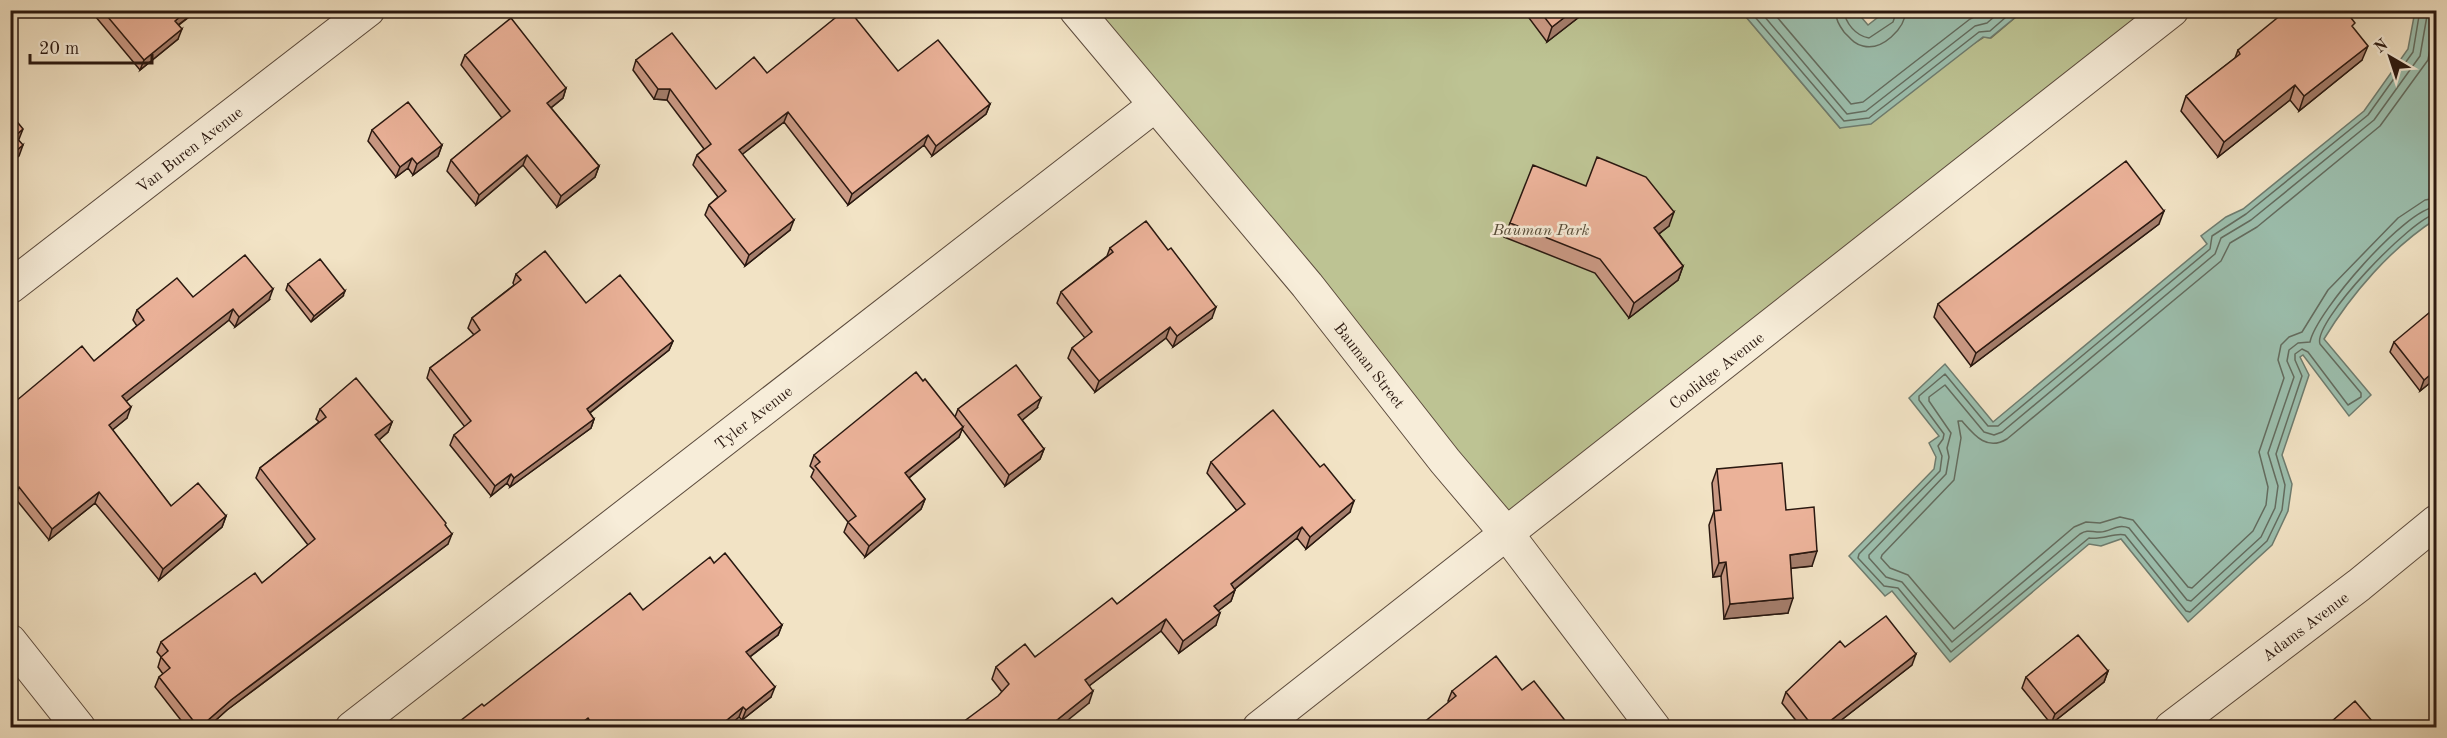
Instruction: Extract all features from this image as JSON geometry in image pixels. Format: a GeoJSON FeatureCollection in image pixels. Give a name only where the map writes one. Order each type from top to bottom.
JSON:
{"type":"FeatureCollection","features":[{"type":"Feature","properties":{"kind":"street","name":"Van Buren Avenue"},"geometry":{"type":"LineString","coordinates":[[10,286],[368,10]]}},
{"type":"Feature","properties":{"kind":"street","name":"Bauman Street"},"geometry":{"type":"LineString","coordinates":[[1076,10],[1154,106],[1307,285],[1445,461],[1507,534],[1654,728]]}},
{"type":"Feature","properties":{"kind":"street","name":"Coolidge Avenue"},"geometry":{"type":"LineString","coordinates":[[1259,728],[2172,10]]}},
{"type":"Feature","properties":{"kind":"street","name":"Tyler Avenue"},"geometry":{"type":"LineString","coordinates":[[352,728],[1154,106]]}},
{"type":"Feature","properties":{"kind":"street","name":"Adams Avenue"},"geometry":{"type":"LineString","coordinates":[[2171,728],[2359,585],[2436,522]]}},
{"type":"Feature","properties":{"kind":"street"},"geometry":{"type":"LineString","coordinates":[[10,641],[79,728]]}},
{"type":"Feature","properties":{"kind":"green space","name":"Bauman Park"},"geometry":{"type":"Polygon","coordinates":[[[1076,11],[1741,11],[1840,128],[1984,37],[1991,38],[2023,11],[2172,11],[1507,534],[1076,11]]]}},
{"type":"Feature","properties":{"kind":"water"},"geometry":{"type":"Polygon","coordinates":[[[1741,11],[1856,11],[1868,25],[1886,11],[2023,11],[1990,38],[1983,37],[1871,124],[1840,128],[1741,11]]]}},
{"type":"Feature","properties":{"kind":"water"},"geometry":{"type":"Polygon","coordinates":[[[2415,11],[2436,11],[2436,219],[2403,244],[2360,288],[2324,339],[2371,395],[2349,416],[2303,355],[2300,357],[2309,375],[2282,455],[2292,484],[2288,511],[2272,545],[2188,622],[2121,539],[2101,546],[2089,544],[1950,662],[1892,591],[1885,596],[1849,556],[1934,469],[1936,457],[1929,443],[1939,436],[1909,398],[1945,364],[1993,422],[2207,244],[2201,236],[2226,217],[2243,209],[2364,111],[2408,49],[2415,11]]]}},
{"type":"Feature","properties":{"kind":"building"},"geometry":{"type":"Polygon","coordinates":[[[102,10],[188,10],[175,21],[182,29],[144,60],[102,10]]]}},
{"type":"Feature","properties":{"kind":"building"},"geometry":{"type":"Polygon","coordinates":[[[845,10],[849,10],[898,71],[938,40],[990,104],[936,146],[928,135],[852,194],[788,112],[739,150],[794,220],[749,255],[709,205],[726,191],[697,155],[711,144],[670,89],[658,89],[636,60],[672,33],[716,89],[754,57],[767,73],[845,10]]]}},
{"type":"Feature","properties":{"kind":"building"},"geometry":{"type":"Polygon","coordinates":[[[1539,10],[1574,10],[1552,27],[1539,10]]]}},
{"type":"Feature","properties":{"kind":"building"},"geometry":{"type":"Polygon","coordinates":[[[2287,10],[2345,10],[2355,23],[2352,26],[2368,46],[2304,96],[2295,85],[2224,142],[2186,96],[2240,54],[2238,50],[2287,10]]]}},
{"type":"Feature","properties":{"kind":"building"},"geometry":{"type":"Polygon","coordinates":[[[511,18],[566,88],[547,103],[599,166],[561,196],[527,155],[479,195],[451,160],[510,111],[465,55],[511,18]]]}},
{"type":"Feature","properties":{"kind":"building"},"geometry":{"type":"Polygon","coordinates":[[[408,102],[442,145],[417,164],[412,158],[400,167],[372,130],[408,102]]]}},
{"type":"Feature","properties":{"kind":"building"},"geometry":{"type":"Polygon","coordinates":[[[10,113],[23,129],[15,136],[23,145],[10,156],[10,113]]]}},
{"type":"Feature","properties":{"kind":"building"},"geometry":{"type":"Polygon","coordinates":[[[1597,157],[1646,177],[1674,212],[1654,228],[1683,266],[1634,303],[1600,259],[1510,223],[1533,165],[1586,186],[1597,157]]]}},
{"type":"Feature","properties":{"kind":"building"},"geometry":{"type":"Polygon","coordinates":[[[2126,161],[2164,211],[1976,353],[1938,304],[2126,161]]]}},
{"type":"Feature","properties":{"kind":"building"},"geometry":{"type":"Polygon","coordinates":[[[1146,221],[1168,250],[1171,248],[1216,307],[1177,336],[1170,327],[1099,381],[1072,348],[1092,332],[1061,292],[1113,252],[1110,248],[1146,221]]]}},
{"type":"Feature","properties":{"kind":"building"},"geometry":{"type":"Polygon","coordinates":[[[545,251],[586,303],[620,275],[673,341],[587,409],[594,419],[514,478],[511,474],[495,486],[454,435],[471,421],[430,368],[480,330],[472,318],[521,280],[516,274],[545,251]]]}},
{"type":"Feature","properties":{"kind":"building"},"geometry":{"type":"Polygon","coordinates":[[[245,255],[273,289],[239,317],[233,309],[122,396],[131,407],[109,425],[171,506],[198,483],[226,516],[163,569],[99,492],[52,529],[19,487],[10,494],[10,406],[82,346],[94,361],[144,320],[137,310],[177,278],[193,297],[245,255]]]}},
{"type":"Feature","properties":{"kind":"building"},"geometry":{"type":"Polygon","coordinates":[[[320,259],[345,291],[314,316],[288,284],[320,259]]]}},
{"type":"Feature","properties":{"kind":"building"},"geometry":{"type":"Polygon","coordinates":[[[2436,307],[2436,370],[2424,380],[2394,342],[2436,307]]]}},
{"type":"Feature","properties":{"kind":"building"},"geometry":{"type":"Polygon","coordinates":[[[1016,365],[1041,398],[1018,415],[1044,449],[1009,475],[958,409],[1016,365]]]}},
{"type":"Feature","properties":{"kind":"building"},"geometry":{"type":"Polygon","coordinates":[[[916,372],[923,381],[925,379],[963,427],[905,473],[925,499],[869,546],[848,522],[856,516],[815,466],[820,462],[814,455],[916,372]]]}},
{"type":"Feature","properties":{"kind":"building"},"geometry":{"type":"Polygon","coordinates":[[[356,378],[392,422],[375,435],[446,523],[445,525],[452,534],[231,700],[199,728],[159,677],[170,668],[161,657],[168,651],[161,642],[255,573],[262,583],[315,539],[260,468],[326,417],[320,409],[356,378]]]}},
{"type":"Feature","properties":{"kind":"building"},"geometry":{"type":"Polygon","coordinates":[[[1273,410],[1320,467],[1324,464],[1354,501],[1310,537],[1302,527],[1231,584],[1235,590],[1214,606],[1220,613],[1183,641],[1166,619],[1085,680],[1093,691],[1047,728],[955,728],[998,696],[1009,684],[996,667],[1025,644],[1035,657],[1112,598],[1117,604],[1245,504],[1211,462],[1273,410]]]}},
{"type":"Feature","properties":{"kind":"building"},"geometry":{"type":"Polygon","coordinates":[[[1782,463],[1786,510],[1814,507],[1817,551],[1790,555],[1793,598],[1730,604],[1726,562],[1719,563],[1714,511],[1721,510],[1717,469],[1782,463]]]}},
{"type":"Feature","properties":{"kind":"building"},"geometry":{"type":"Polygon","coordinates":[[[725,553],[782,625],[746,652],[775,687],[746,710],[743,707],[717,728],[595,728],[588,718],[575,728],[451,728],[482,704],[484,706],[630,593],[643,610],[710,557],[714,563],[725,553]]]}},
{"type":"Feature","properties":{"kind":"building"},"geometry":{"type":"Polygon","coordinates":[[[1886,616],[1916,654],[1821,728],[1814,728],[1786,692],[1840,641],[1845,647],[1886,616]]]}},
{"type":"Feature","properties":{"kind":"building"},"geometry":{"type":"Polygon","coordinates":[[[2078,635],[2108,671],[2055,714],[2026,677],[2078,635]]]}},
{"type":"Feature","properties":{"kind":"building"},"geometry":{"type":"Polygon","coordinates":[[[1496,656],[1522,690],[1534,681],[1571,728],[1417,728],[1456,696],[1452,691],[1496,656]]]}},
{"type":"Feature","properties":{"kind":"building"},"geometry":{"type":"Polygon","coordinates":[[[2355,701],[2378,728],[2324,728],[2355,701]]]}}]}
